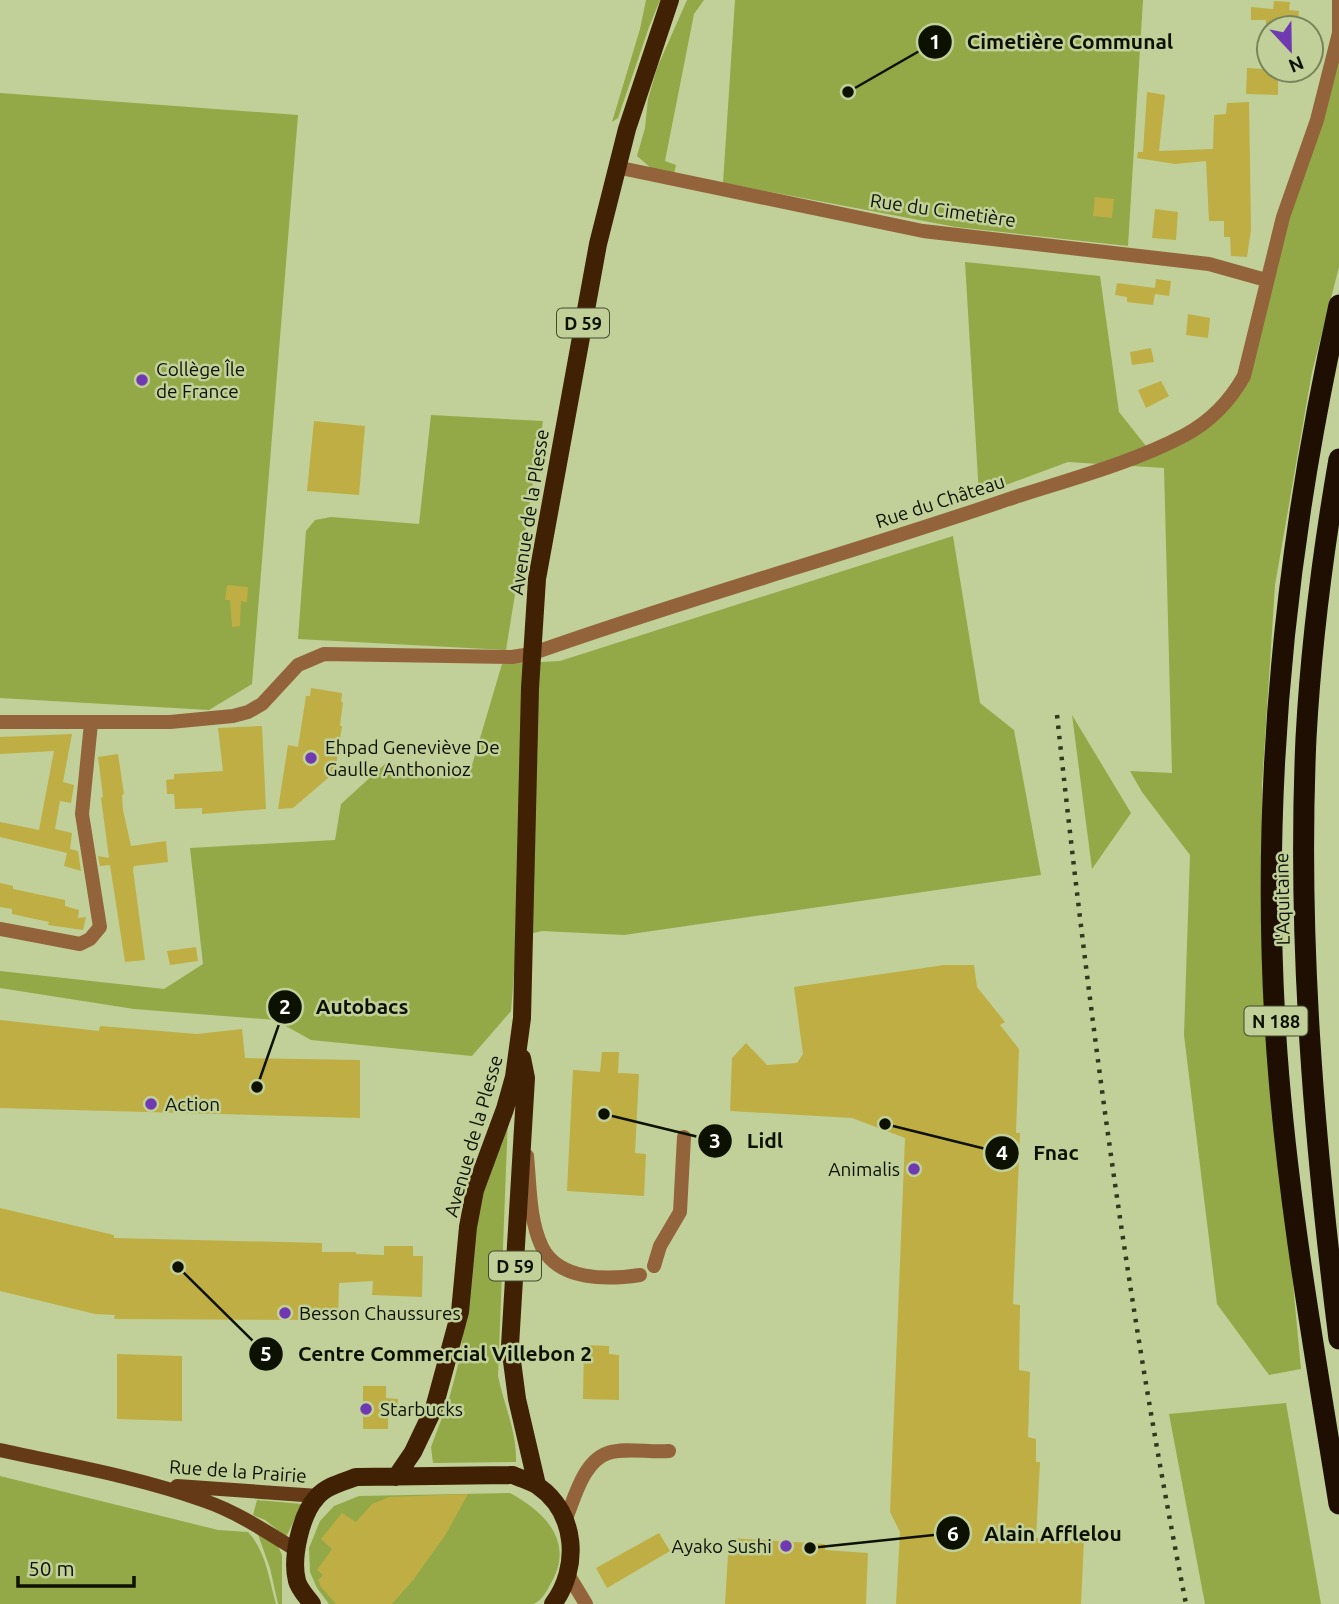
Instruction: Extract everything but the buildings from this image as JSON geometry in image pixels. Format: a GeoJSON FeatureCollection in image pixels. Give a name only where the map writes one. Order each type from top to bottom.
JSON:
{"type":"FeatureCollection","features":[{"type":"Feature","properties":{"kind":"highway","name":"N 188"},"geometry":{"type":"LineString","coordinates":[[1339,305],[1304,486],[1283,641],[1276,729],[1271,898],[1277,1053],[1292,1203],[1339,1504]]}},
{"type":"Feature","properties":{"kind":"highway","name":"L'Aquitaine"},"geometry":{"type":"LineString","coordinates":[[1339,459],[1325,540],[1314,649],[1303,840],[1304,930],[1312,1082],[1339,1339]]}},
{"type":"Feature","properties":{"kind":"main road","name":"Avenue de la Plesse"},"geometry":{"type":"LineString","coordinates":[[396,1477],[422,1436],[442,1382],[460,1312],[468,1227],[475,1190],[505,1109],[519,1045],[531,654],[537,579],[598,244],[616,167],[670,0]]}},
{"type":"Feature","properties":{"kind":"main road","name":"Avenue de la Plesse"},"geometry":{"type":"LineString","coordinates":[[519,1045],[526,1078],[510,1346],[517,1399],[537,1485],[549,1496],[565,1521],[572,1552],[569,1576],[553,1604]]}},
{"type":"Feature","properties":{"kind":"main road"},"geometry":{"type":"LineString","coordinates":[[295,1604],[298,1583],[296,1550],[307,1513],[317,1496],[334,1485],[356,1477],[513,1475],[537,1485]]}},
{"type":"Feature","properties":{"kind":"main road"},"geometry":{"type":"LineString","coordinates":[[298,1583],[312,1604]]}},
{"type":"Feature","properties":{"kind":"street","name":"Rue du Château"},"geometry":{"type":"LineString","coordinates":[[0,722],[170,722],[233,716],[262,704],[298,665],[324,654],[510,657],[531,654],[976,511],[1150,451],[1187,434],[1233,397],[1244,376],[1283,216],[1317,120],[1339,33],[1339,0]]}},
{"type":"Feature","properties":{"kind":"street","name":"Rue du Cimetière"},"geometry":{"type":"LineString","coordinates":[[616,167],[923,231],[1209,264],[1266,280]]}},
{"type":"Feature","properties":{"kind":"street"},"geometry":{"type":"LineString","coordinates":[[0,929],[79,944],[90,939],[100,927],[82,814],[91,723]]}},
{"type":"Feature","properties":{"kind":"street"},"geometry":{"type":"LineString","coordinates":[[522,1115],[535,1225],[543,1249],[559,1266],[580,1275],[603,1278],[640,1275]]}},
{"type":"Feature","properties":{"kind":"street"},"geometry":{"type":"LineString","coordinates":[[654,1266],[660,1246],[680,1212],[684,1137]]}},
{"type":"Feature","properties":{"kind":"street","name":"Rue de la Prairie"},"geometry":{"type":"LineString","coordinates":[[0,1450],[155,1485],[208,1501],[296,1550]]}},
{"type":"Feature","properties":{"kind":"street"},"geometry":{"type":"LineString","coordinates":[[565,1521],[587,1471],[598,1458],[609,1452],[669,1451]]}},
{"type":"Feature","properties":{"kind":"street","name":"Rue de la Prairie"},"geometry":{"type":"LineString","coordinates":[[155,1485],[317,1496]]}},
{"type":"Feature","properties":{"kind":"street"},"geometry":{"type":"LineString","coordinates":[[569,1576],[586,1604]]}},
{"type":"Feature","properties":{"kind":"green space"},"geometry":{"type":"Polygon","coordinates":[[[646,0],[660,0],[618,118],[612,122],[640,29],[646,0]]]}},
{"type":"Feature","properties":{"kind":"green space"},"geometry":{"type":"Polygon","coordinates":[[[687,0],[704,0],[694,14],[665,161],[676,165],[674,174],[652,169],[637,156],[657,68],[687,0]]]}},
{"type":"Feature","properties":{"kind":"green space"},"geometry":{"type":"Polygon","coordinates":[[[735,0],[1143,0],[1128,246],[956,227],[723,183],[735,0]]]}},
{"type":"Feature","properties":{"kind":"green space"},"geometry":{"type":"Polygon","coordinates":[[[1339,28],[1339,267],[1312,372],[1275,585],[1262,785],[1262,954],[1301,1369],[1269,1375],[1217,1304],[1184,1035],[1190,855],[1142,792],[1130,771],[1172,773],[1164,468],[1068,462],[979,495],[965,262],[1100,276],[1119,412],[1150,451],[1233,397],[1339,28]]]}},
{"type":"Feature","properties":{"kind":"green space","name":"Collège Île de France"},"geometry":{"type":"Polygon","coordinates":[[[0,93],[298,115],[252,684],[209,710],[0,698],[0,93]]]}},
{"type":"Feature","properties":{"kind":"green space"},"geometry":{"type":"Polygon","coordinates":[[[431,415],[543,421],[506,650],[298,639],[306,531],[315,520],[331,517],[419,524],[431,415]]]}},
{"type":"Feature","properties":{"kind":"green space"},"geometry":{"type":"Polygon","coordinates":[[[953,536],[980,703],[1014,730],[1041,875],[624,935],[542,931],[517,937],[511,1011],[472,1056],[311,1040],[275,1020],[134,1009],[0,988],[0,971],[164,989],[203,964],[190,848],[335,840],[341,804],[385,764],[470,772],[502,664],[560,661],[953,536]]]}},
{"type":"Feature","properties":{"kind":"green space"},"geometry":{"type":"Polygon","coordinates":[[[1072,715],[1131,813],[1092,869],[1072,715]]]}},
{"type":"Feature","properties":{"kind":"green space"},"geometry":{"type":"Polygon","coordinates":[[[508,1118],[498,1376],[512,1429],[516,1462],[433,1463],[431,1447],[449,1399],[460,1358],[477,1210],[508,1118]]]}},
{"type":"Feature","properties":{"kind":"green space"},"geometry":{"type":"Polygon","coordinates":[[[1286,1403],[1321,1604],[1205,1604],[1169,1414],[1286,1403]]]}},
{"type":"Feature","properties":{"kind":"green space"},"geometry":{"type":"Polygon","coordinates":[[[0,1476],[218,1530],[248,1532],[263,1557],[276,1604],[0,1604],[0,1476]]]}},
{"type":"Feature","properties":{"kind":"green space"},"geometry":{"type":"Polygon","coordinates":[[[510,1493],[545,1519],[558,1542],[558,1568],[546,1592],[534,1604],[329,1604],[317,1588],[310,1572],[309,1548],[320,1521],[334,1506],[359,1496],[510,1493]]]}},
{"type":"Feature","properties":{"kind":"green space"},"geometry":{"type":"Polygon","coordinates":[[[257,1500],[302,1504],[286,1537],[265,1520],[253,1515],[257,1500]]]}},
{"type":"Feature","properties":{"kind":"green space"},"geometry":{"type":"Polygon","coordinates":[[[257,1532],[278,1546],[282,1555],[282,1604],[278,1604],[270,1568],[257,1532]]]}},
{"type":"Feature","properties":{"kind":"railway"},"geometry":{"type":"LineString","coordinates":[[1057,715],[1082,938],[1128,1272],[1186,1604]]}},
{"type":"Feature","properties":{"kind":"place","name":"Cimetière Communal"},"geometry":{"type":"Point","coordinates":[848,92]}},
{"type":"Feature","properties":{"kind":"place","name":"Collège Île de France"},"geometry":{"type":"Point","coordinates":[142,380]}},
{"type":"Feature","properties":{"kind":"place","name":"Ehpad Geneviève De Gaulle Anthonioz"},"geometry":{"type":"Point","coordinates":[311,758]}},
{"type":"Feature","properties":{"kind":"place","name":"Autobacs"},"geometry":{"type":"Point","coordinates":[257,1087]}},
{"type":"Feature","properties":{"kind":"place","name":"Action"},"geometry":{"type":"Point","coordinates":[151,1104]}},
{"type":"Feature","properties":{"kind":"place","name":"Lidl"},"geometry":{"type":"Point","coordinates":[604,1114]}},
{"type":"Feature","properties":{"kind":"place","name":"Fnac"},"geometry":{"type":"Point","coordinates":[885,1124]}},
{"type":"Feature","properties":{"kind":"place","name":"Animalis"},"geometry":{"type":"Point","coordinates":[914,1169]}},
{"type":"Feature","properties":{"kind":"place","name":"Centre Commercial Villebon 2"},"geometry":{"type":"Point","coordinates":[178,1267]}},
{"type":"Feature","properties":{"kind":"place","name":"Besson Chaussures"},"geometry":{"type":"Point","coordinates":[285,1313]}},
{"type":"Feature","properties":{"kind":"place","name":"Starbucks"},"geometry":{"type":"Point","coordinates":[366,1409]}},
{"type":"Feature","properties":{"kind":"place","name":"Ayako Sushi"},"geometry":{"type":"Point","coordinates":[786,1546]}},
{"type":"Feature","properties":{"kind":"place","name":"Alain Afflelou"},"geometry":{"type":"Point","coordinates":[810,1548]}}]}
